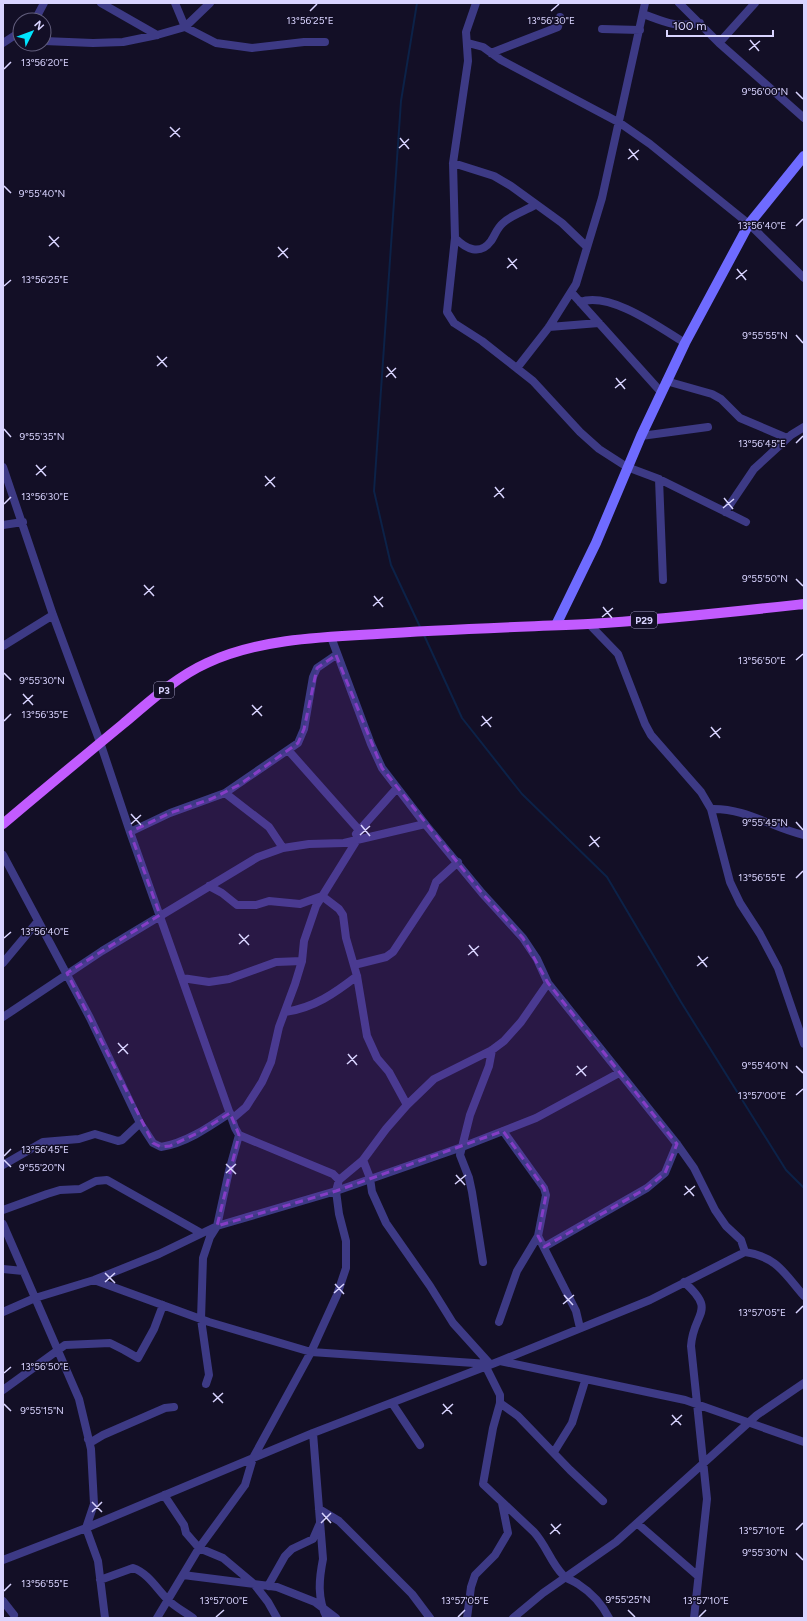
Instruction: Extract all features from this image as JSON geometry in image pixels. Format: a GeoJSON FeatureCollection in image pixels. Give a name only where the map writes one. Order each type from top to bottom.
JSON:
{"type":"FeatureCollection","features":[{"type":"Feature","properties":{"kind":"main road","name":"P29"},"geometry":{"type":"LineString","coordinates":[[363,635],[483,627],[589,624],[685,617],[804,604]]}},
{"type":"Feature","properties":{"kind":"main road","name":"P3"},"geometry":{"type":"LineString","coordinates":[[3,824],[153,699],[179,679],[206,663],[246,650],[284,642],[363,635]]}},
{"type":"Feature","properties":{"kind":"street"},"geometry":{"type":"LineString","coordinates":[[39,12],[44,3]]}},
{"type":"Feature","properties":{"kind":"street"},"geometry":{"type":"LineString","coordinates":[[101,3],[157,35]]}},
{"type":"Feature","properties":{"kind":"street"},"geometry":{"type":"LineString","coordinates":[[174,3],[185,27],[216,43],[243,48],[304,42],[325,42]]}},
{"type":"Feature","properties":{"kind":"street"},"geometry":{"type":"LineString","coordinates":[[52,41],[93,43],[123,42],[157,35],[185,27],[210,3]]}},
{"type":"Feature","properties":{"kind":"street"},"geometry":{"type":"LineString","coordinates":[[476,3],[466,32],[468,43],[465,86],[456,134],[453,163],[455,238],[447,312],[450,318],[454,323],[482,341],[533,381],[580,432],[599,449],[627,467],[659,480],[746,522]]}},
{"type":"Feature","properties":{"kind":"street"},"geometry":{"type":"LineString","coordinates":[[517,368],[549,327],[576,284],[602,198],[620,123],[645,3]]}},
{"type":"Feature","properties":{"kind":"street"},"geometry":{"type":"LineString","coordinates":[[679,3],[719,43],[804,118]]}},
{"type":"Feature","properties":{"kind":"street"},"geometry":{"type":"LineString","coordinates":[[719,43],[755,3]]}},
{"type":"Feature","properties":{"kind":"street"},"geometry":{"type":"LineString","coordinates":[[643,14],[673,25],[684,26],[700,24]]}},
{"type":"Feature","properties":{"kind":"street"},"geometry":{"type":"LineString","coordinates":[[492,53],[558,27],[560,16]]}},
{"type":"Feature","properties":{"kind":"street"},"geometry":{"type":"LineString","coordinates":[[602,29],[640,30]]}},
{"type":"Feature","properties":{"kind":"street"},"geometry":{"type":"LineString","coordinates":[[3,43],[7,38]]}},
{"type":"Feature","properties":{"kind":"street"},"geometry":{"type":"LineString","coordinates":[[468,43],[483,47],[501,60],[620,123],[650,144],[749,224],[804,278]]}},
{"type":"Feature","properties":{"kind":"street"},"geometry":{"type":"LineString","coordinates":[[556,625],[596,543],[640,436],[685,343],[749,224],[804,156]]}},
{"type":"Feature","properties":{"kind":"street"},"geometry":{"type":"LineString","coordinates":[[453,163],[494,176],[562,223],[587,247]]}},
{"type":"Feature","properties":{"kind":"street"},"geometry":{"type":"LineString","coordinates":[[455,238],[463,247],[474,250],[480,249],[491,241],[502,223],[535,205]]}},
{"type":"Feature","properties":{"kind":"street"},"geometry":{"type":"LineString","coordinates":[[571,292],[661,392]]}},
{"type":"Feature","properties":{"kind":"street"},"geometry":{"type":"LineString","coordinates":[[580,302],[590,299],[628,308],[685,343]]}},
{"type":"Feature","properties":{"kind":"street"},"geometry":{"type":"LineString","coordinates":[[549,327],[599,323]]}},
{"type":"Feature","properties":{"kind":"street"},"geometry":{"type":"LineString","coordinates":[[666,381],[712,394],[721,400],[740,418],[787,438]]}},
{"type":"Feature","properties":{"kind":"street"},"geometry":{"type":"LineString","coordinates":[[640,436],[708,426]]}},
{"type":"Feature","properties":{"kind":"street"},"geometry":{"type":"LineString","coordinates":[[725,512],[746,478],[787,438],[797,430],[804,427]]}},
{"type":"Feature","properties":{"kind":"street"},"geometry":{"type":"LineString","coordinates":[[3,467],[23,522],[53,615],[100,742],[130,832],[239,1135],[229,1171],[217,1226],[210,1237],[203,1258],[201,1319],[209,1376],[206,1384]]}},
{"type":"Feature","properties":{"kind":"street"},"geometry":{"type":"LineString","coordinates":[[659,480],[663,580]]}},
{"type":"Feature","properties":{"kind":"street"},"geometry":{"type":"LineString","coordinates":[[3,525],[23,522]]}},
{"type":"Feature","properties":{"kind":"street"},"geometry":{"type":"LineString","coordinates":[[3,646],[53,615]]}},
{"type":"Feature","properties":{"kind":"street"},"geometry":{"type":"LineString","coordinates":[[589,624],[618,654],[645,724],[651,735],[701,792],[711,809],[730,882],[740,903],[760,934],[778,968],[804,1044]]}},
{"type":"Feature","properties":{"kind":"street"},"geometry":{"type":"LineString","coordinates":[[331,637],[336,655],[382,768],[425,824],[458,862],[482,893],[523,938],[548,983],[619,1074],[677,1144],[694,1168],[715,1210],[726,1226],[741,1240],[745,1252]]}},
{"type":"Feature","properties":{"kind":"street"},"geometry":{"type":"LineString","coordinates":[[130,832],[164,815],[225,793],[298,743],[304,729],[313,677],[317,668],[336,655]]}},
{"type":"Feature","properties":{"kind":"street"},"geometry":{"type":"LineString","coordinates":[[288,750],[359,830]]}},
{"type":"Feature","properties":{"kind":"street"},"geometry":{"type":"LineString","coordinates":[[3,856],[90,1018],[140,1123],[153,1143],[161,1147],[170,1146],[198,1133],[246,1107],[262,1082],[271,1062],[302,960],[309,925],[316,906],[359,830],[397,788]]}},
{"type":"Feature","properties":{"kind":"street"},"geometry":{"type":"LineString","coordinates":[[225,793],[269,827],[283,848]]}},
{"type":"Feature","properties":{"kind":"street"},"geometry":{"type":"LineString","coordinates":[[711,809],[722,809],[753,815],[804,835]]}},
{"type":"Feature","properties":{"kind":"street"},"geometry":{"type":"LineString","coordinates":[[3,1017],[66,974],[252,860],[283,848],[309,844],[353,841],[425,824]]}},
{"type":"Feature","properties":{"kind":"street"},"geometry":{"type":"LineString","coordinates":[[354,965],[386,957],[393,952],[406,929],[432,893],[436,882],[458,862]]}},
{"type":"Feature","properties":{"kind":"street"},"geometry":{"type":"LineString","coordinates":[[209,886],[222,893],[237,905],[256,905],[269,901],[300,904],[322,896]]}},
{"type":"Feature","properties":{"kind":"street"},"geometry":{"type":"LineString","coordinates":[[322,896],[341,911],[357,976],[367,1036],[377,1058],[389,1072],[407,1105]]}},
{"type":"Feature","properties":{"kind":"street"},"geometry":{"type":"LineString","coordinates":[[3,963],[38,920]]}},
{"type":"Feature","properties":{"kind":"street"},"geometry":{"type":"LineString","coordinates":[[182,978],[209,982],[229,979],[276,962],[302,960]]}},
{"type":"Feature","properties":{"kind":"street"},"geometry":{"type":"LineString","coordinates":[[285,1012],[297,1011],[332,996],[357,976]]}},
{"type":"Feature","properties":{"kind":"street"},"geometry":{"type":"LineString","coordinates":[[157,1618],[199,1548],[245,1485],[253,1458],[311,1352],[337,1296],[346,1268],[346,1241],[339,1214],[336,1191],[339,1180],[363,1160],[386,1128],[407,1105],[434,1080],[492,1050],[508,1037],[521,1022],[548,983]]}},
{"type":"Feature","properties":{"kind":"street"},"geometry":{"type":"LineString","coordinates":[[483,1262],[469,1178],[460,1155],[470,1115],[489,1066],[492,1050]]}},
{"type":"Feature","properties":{"kind":"street"},"geometry":{"type":"LineString","coordinates":[[3,1312],[35,1298],[94,1280],[159,1254],[217,1226],[336,1191],[462,1147],[536,1118],[619,1074]]}},
{"type":"Feature","properties":{"kind":"street"},"geometry":{"type":"LineString","coordinates":[[3,1165],[43,1142],[79,1139],[95,1134],[118,1141],[122,1140],[140,1123]]}},
{"type":"Feature","properties":{"kind":"street"},"geometry":{"type":"LineString","coordinates":[[499,1322],[517,1271],[524,1257],[538,1236],[546,1195],[544,1188],[503,1131]]}},
{"type":"Feature","properties":{"kind":"street"},"geometry":{"type":"LineString","coordinates":[[239,1135],[333,1174],[339,1180]]}},
{"type":"Feature","properties":{"kind":"street"},"geometry":{"type":"LineString","coordinates":[[544,1247],[647,1188],[665,1172],[677,1144]]}},
{"type":"Feature","properties":{"kind":"street"},"geometry":{"type":"LineString","coordinates":[[363,1160],[370,1178],[372,1192],[386,1223],[430,1286],[454,1324],[488,1365],[500,1395],[500,1403],[493,1428],[483,1484],[537,1535],[555,1566],[564,1577],[592,1594],[609,1618]]}},
{"type":"Feature","properties":{"kind":"street"},"geometry":{"type":"LineString","coordinates":[[3,1210],[53,1192],[80,1189],[101,1179],[107,1180],[202,1233]]}},
{"type":"Feature","properties":{"kind":"street"},"geometry":{"type":"LineString","coordinates":[[3,1224],[79,1399],[91,1449],[94,1504],[86,1528],[98,1561],[105,1618]]}},
{"type":"Feature","properties":{"kind":"street"},"geometry":{"type":"LineString","coordinates":[[538,1236],[576,1311],[580,1328]]}},
{"type":"Feature","properties":{"kind":"street"},"geometry":{"type":"LineString","coordinates":[[3,1560],[86,1528],[313,1433],[500,1361],[650,1300],[745,1252],[760,1254],[775,1262],[804,1296]]}},
{"type":"Feature","properties":{"kind":"street"},"geometry":{"type":"LineString","coordinates":[[3,1269],[23,1271]]}},
{"type":"Feature","properties":{"kind":"street"},"geometry":{"type":"LineString","coordinates":[[94,1280],[201,1319],[311,1352],[488,1365]]}},
{"type":"Feature","properties":{"kind":"street"},"geometry":{"type":"LineString","coordinates":[[684,1282],[700,1299],[702,1306],[702,1315],[692,1336],[696,1404],[704,1462],[707,1500],[694,1618]]}},
{"type":"Feature","properties":{"kind":"street"},"geometry":{"type":"LineString","coordinates":[[3,1390],[65,1345],[76,1343],[110,1343],[138,1358],[154,1329],[163,1305]]}},
{"type":"Feature","properties":{"kind":"street"},"geometry":{"type":"LineString","coordinates":[[500,1361],[585,1381],[685,1400],[749,1424],[804,1442]]}},
{"type":"Feature","properties":{"kind":"street"},"geometry":{"type":"LineString","coordinates":[[554,1452],[572,1422],[585,1381]]}},
{"type":"Feature","properties":{"kind":"street"},"geometry":{"type":"LineString","coordinates":[[516,1617],[543,1592],[616,1542],[638,1524],[704,1462],[749,1424],[757,1415],[804,1383]]}},
{"type":"Feature","properties":{"kind":"street"},"geometry":{"type":"LineString","coordinates":[[392,1403],[420,1446]]}},
{"type":"Feature","properties":{"kind":"street"},"geometry":{"type":"LineString","coordinates":[[500,1403],[518,1416],[570,1470],[604,1502]]}},
{"type":"Feature","properties":{"kind":"street"},"geometry":{"type":"LineString","coordinates":[[88,1439],[93,1441],[103,1435],[165,1408],[174,1407]]}},
{"type":"Feature","properties":{"kind":"street"},"geometry":{"type":"LineString","coordinates":[[313,1433],[323,1559],[319,1577],[321,1608],[327,1618]]}},
{"type":"Feature","properties":{"kind":"street"},"geometry":{"type":"LineString","coordinates":[[164,1495],[184,1525],[186,1533],[199,1548],[223,1558],[254,1584],[268,1602],[277,1618]]}},
{"type":"Feature","properties":{"kind":"street"},"geometry":{"type":"LineString","coordinates":[[467,1618],[471,1587],[475,1575],[495,1555],[508,1533],[501,1502]]}},
{"type":"Feature","properties":{"kind":"street"},"geometry":{"type":"LineString","coordinates":[[319,1509],[339,1521],[412,1594],[430,1618]]}},
{"type":"Feature","properties":{"kind":"street"},"geometry":{"type":"LineString","coordinates":[[268,1586],[285,1556],[292,1550],[312,1539],[321,1523]]}},
{"type":"Feature","properties":{"kind":"street"},"geometry":{"type":"LineString","coordinates":[[638,1524],[698,1576]]}},
{"type":"Feature","properties":{"kind":"street"},"geometry":{"type":"LineString","coordinates":[[100,1580],[133,1568],[138,1570],[160,1589],[168,1600],[193,1618]]}},
{"type":"Feature","properties":{"kind":"street"},"geometry":{"type":"LineString","coordinates":[[183,1575],[277,1587],[301,1595],[336,1618]]}},
{"type":"Feature","properties":{"kind":"street"},"geometry":{"type":"LineString","coordinates":[[3,1601],[16,1616]]}},
{"type":"Feature","properties":{"kind":"street"},"geometry":{"type":"LineString","coordinates":[[3,1612],[16,1616]]}},
{"type":"Feature","properties":{"kind":"highlighted area"},"geometry":{"type":"Polygon","coordinates":[[[336,655],[382,768],[482,893],[523,938],[548,983],[677,1144],[665,1173],[647,1188],[544,1247],[538,1236],[546,1195],[544,1188],[503,1131],[336,1191],[217,1226],[239,1135],[230,1113],[198,1133],[170,1146],[161,1147],[153,1143],[67,973],[160,915],[130,832],[170,813],[211,799],[239,785],[298,743],[304,729],[317,668],[336,655]]]}},
{"type":"Feature","properties":{"kind":"waterway"},"geometry":{"type":"LineString","coordinates":[[417,3],[401,101],[374,491],[391,565],[421,629]]}},
{"type":"Feature","properties":{"kind":"waterway"},"geometry":{"type":"LineString","coordinates":[[424,635],[462,718],[522,794],[607,877],[681,1002],[786,1170],[804,1188]]}}]}
